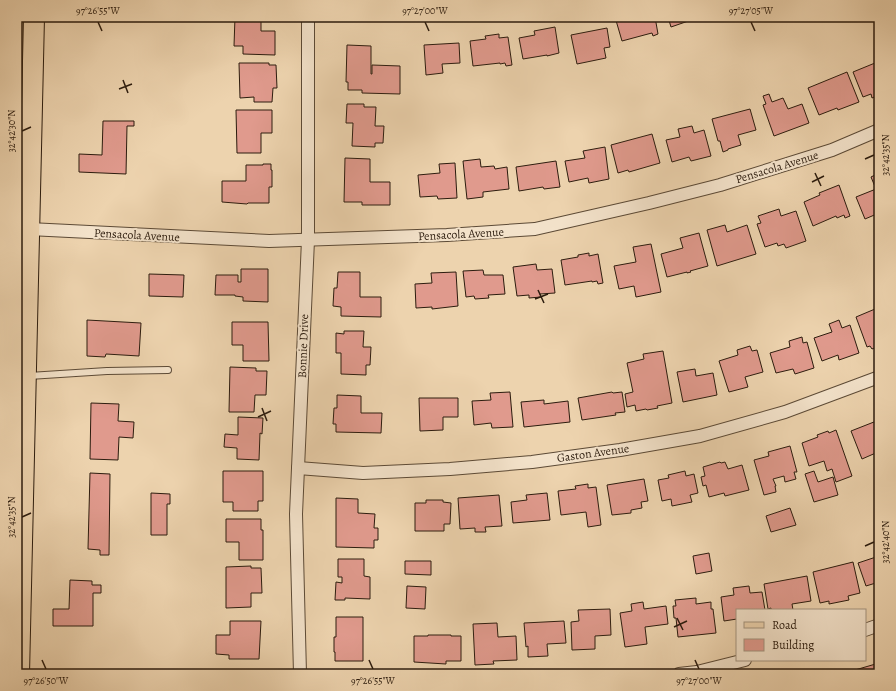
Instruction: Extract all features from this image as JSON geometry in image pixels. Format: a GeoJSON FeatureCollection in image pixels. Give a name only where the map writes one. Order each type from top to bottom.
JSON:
{"type":"FeatureCollection","features":[{"type":"Feature","properties":{"kind":"main road"},"geometry":{"type":"LineString","coordinates":[[19,674],[20,511],[26,376],[23,230],[34,17]]}},
{"type":"Feature","properties":{"kind":"street","name":"Bonnie Drive"},"geometry":{"type":"LineString","coordinates":[[300,674],[296,514],[308,240],[308,17]]}},
{"type":"Feature","properties":{"kind":"street","name":"Pensacola Avenue"},"geometry":{"type":"LineString","coordinates":[[23,230],[269,241],[447,235],[535,229],[649,204],[720,185],[832,150],[879,130]]}},
{"type":"Feature","properties":{"kind":"street","name":"Gaston Avenue"},"geometry":{"type":"LineString","coordinates":[[298,468],[363,473],[450,469],[532,462],[620,450],[700,436],[778,414],[879,377]]}},
{"type":"Feature","properties":{"kind":"street"},"geometry":{"type":"LineString","coordinates":[[866,630],[879,625]]}},
{"type":"Feature","properties":{"kind":"street"},"geometry":{"type":"LineString","coordinates":[[679,674],[733,669],[744,661]]}},
{"type":"Feature","properties":{"kind":"lane"},"geometry":{"type":"LineString","coordinates":[[26,376],[168,370]]}},
{"type":"Feature","properties":{"kind":"building"},"geometry":{"type":"Polygon","coordinates":[[[235,17],[261,17],[261,31],[275,31],[275,55],[243,54],[243,46],[234,46],[235,17]]]}},
{"type":"Feature","properties":{"kind":"building"},"geometry":{"type":"Polygon","coordinates":[[[615,17],[655,17],[658,34],[653,36],[652,33],[622,41],[615,17]]]}},
{"type":"Feature","properties":{"kind":"building"},"geometry":{"type":"Polygon","coordinates":[[[668,17],[707,17],[708,19],[703,21],[702,19],[698,20],[697,18],[671,27],[668,17]]]}},
{"type":"Feature","properties":{"kind":"building"},"geometry":{"type":"Polygon","coordinates":[[[555,27],[559,53],[523,59],[519,38],[535,35],[534,31],[555,27]]]}},
{"type":"Feature","properties":{"kind":"building"},"geometry":{"type":"Polygon","coordinates":[[[607,28],[610,47],[604,48],[606,58],[577,64],[571,35],[607,28]]]}},
{"type":"Feature","properties":{"kind":"building"},"geometry":{"type":"Polygon","coordinates":[[[499,34],[499,38],[508,37],[512,65],[506,66],[505,63],[500,63],[473,66],[470,41],[486,39],[485,36],[499,34]]]}},
{"type":"Feature","properties":{"kind":"building"},"geometry":{"type":"Polygon","coordinates":[[[459,43],[460,63],[442,64],[443,73],[426,75],[424,45],[459,43]]]}},
{"type":"Feature","properties":{"kind":"building"},"geometry":{"type":"Polygon","coordinates":[[[347,45],[371,46],[371,74],[372,65],[400,66],[400,94],[362,93],[362,90],[348,90],[348,82],[346,82],[347,45]]]}},
{"type":"Feature","properties":{"kind":"building"},"geometry":{"type":"Polygon","coordinates":[[[239,63],[269,63],[269,65],[276,65],[277,88],[273,88],[272,102],[254,102],[254,97],[240,98],[239,63]]]}},
{"type":"Feature","properties":{"kind":"building"},"geometry":{"type":"Polygon","coordinates":[[[875,63],[879,72],[879,95],[872,98],[871,94],[863,97],[853,72],[875,63]]]}},
{"type":"Feature","properties":{"kind":"building"},"geometry":{"type":"Polygon","coordinates":[[[847,72],[859,102],[819,115],[808,88],[847,72]]]}},
{"type":"Feature","properties":{"kind":"building"},"geometry":{"type":"Polygon","coordinates":[[[769,94],[772,102],[783,98],[788,109],[802,104],[809,123],[774,136],[763,105],[766,104],[763,96],[769,94]]]}},
{"type":"Feature","properties":{"kind":"building"},"geometry":{"type":"Polygon","coordinates":[[[347,104],[364,104],[364,107],[376,107],[375,126],[384,126],[383,143],[375,143],[375,147],[352,146],[353,123],[346,123],[347,104]]]}},
{"type":"Feature","properties":{"kind":"building"},"geometry":{"type":"Polygon","coordinates":[[[750,109],[756,130],[738,135],[741,145],[723,152],[720,141],[718,141],[712,119],[750,109]]]}},
{"type":"Feature","properties":{"kind":"building"},"geometry":{"type":"Polygon","coordinates":[[[236,110],[272,110],[272,133],[261,133],[261,153],[237,153],[236,110]]]}},
{"type":"Feature","properties":{"kind":"building"},"geometry":{"type":"Polygon","coordinates":[[[103,121],[134,121],[134,126],[127,126],[126,174],[79,172],[79,154],[102,155],[103,121]]]}},
{"type":"Feature","properties":{"kind":"building"},"geometry":{"type":"Polygon","coordinates":[[[692,126],[694,133],[704,130],[711,156],[691,161],[689,157],[672,162],[666,140],[680,137],[678,129],[692,126]]]}},
{"type":"Feature","properties":{"kind":"building"},"geometry":{"type":"Polygon","coordinates":[[[652,134],[660,163],[629,172],[628,170],[618,173],[611,145],[652,134]]]}},
{"type":"Feature","properties":{"kind":"building"},"geometry":{"type":"Polygon","coordinates":[[[605,147],[609,179],[589,183],[588,178],[569,182],[565,161],[585,158],[583,151],[605,147]]]}},
{"type":"Feature","properties":{"kind":"building"},"geometry":{"type":"Polygon","coordinates":[[[345,158],[370,159],[370,182],[390,182],[390,205],[362,205],[362,202],[344,202],[345,158]]]}},
{"type":"Feature","properties":{"kind":"building"},"geometry":{"type":"Polygon","coordinates":[[[480,159],[481,167],[494,166],[495,169],[507,167],[509,189],[483,192],[483,197],[467,199],[463,161],[480,159]]]}},
{"type":"Feature","properties":{"kind":"building"},"geometry":{"type":"Polygon","coordinates":[[[556,161],[560,187],[544,189],[543,187],[519,191],[516,167],[556,161]]]}},
{"type":"Feature","properties":{"kind":"building"},"geometry":{"type":"Polygon","coordinates":[[[455,163],[457,198],[438,199],[437,196],[420,197],[418,175],[440,173],[439,164],[455,163]]]}},
{"type":"Feature","properties":{"kind":"building"},"geometry":{"type":"Polygon","coordinates":[[[271,164],[272,170],[272,187],[269,187],[269,203],[247,204],[222,202],[222,181],[246,181],[246,165],[271,164]]]}},
{"type":"Feature","properties":{"kind":"building"},"geometry":{"type":"Polygon","coordinates":[[[879,173],[879,213],[865,219],[856,197],[876,189],[871,177],[879,173]]]}},
{"type":"Feature","properties":{"kind":"building"},"geometry":{"type":"Polygon","coordinates":[[[839,185],[850,216],[845,218],[844,215],[837,218],[836,216],[813,226],[804,202],[820,195],[819,193],[839,185]]]}},
{"type":"Feature","properties":{"kind":"building"},"geometry":{"type":"Polygon","coordinates":[[[779,209],[781,216],[796,211],[806,241],[786,248],[784,244],[778,246],[777,243],[765,247],[757,224],[761,223],[758,216],[779,209]]]}},
{"type":"Feature","properties":{"kind":"building"},"geometry":{"type":"Polygon","coordinates":[[[725,225],[727,232],[747,225],[756,254],[717,266],[707,230],[725,225]]]}},
{"type":"Feature","properties":{"kind":"building"},"geometry":{"type":"Polygon","coordinates":[[[699,233],[708,266],[690,271],[691,272],[667,277],[661,254],[683,248],[680,238],[699,233]]]}},
{"type":"Feature","properties":{"kind":"building"},"geometry":{"type":"Polygon","coordinates":[[[651,244],[661,292],[636,297],[634,286],[619,289],[614,266],[636,262],[633,247],[651,244]]]}},
{"type":"Feature","properties":{"kind":"building"},"geometry":{"type":"Polygon","coordinates":[[[589,253],[589,256],[598,254],[603,283],[598,284],[597,281],[592,281],[565,285],[561,260],[578,257],[578,255],[589,253]]]}},
{"type":"Feature","properties":{"kind":"building"},"geometry":{"type":"Polygon","coordinates":[[[536,264],[537,270],[552,269],[555,293],[540,294],[541,297],[529,298],[529,295],[517,296],[513,267],[536,264]]]}},
{"type":"Feature","properties":{"kind":"building"},"geometry":{"type":"Polygon","coordinates":[[[241,269],[268,269],[268,302],[243,301],[243,297],[235,295],[215,295],[216,275],[238,275],[238,282],[241,282],[241,269]]]}},
{"type":"Feature","properties":{"kind":"building"},"geometry":{"type":"Polygon","coordinates":[[[483,270],[484,275],[503,275],[505,294],[488,295],[489,298],[475,299],[474,296],[466,297],[463,271],[483,270]]]}},
{"type":"Feature","properties":{"kind":"building"},"geometry":{"type":"Polygon","coordinates":[[[338,272],[360,272],[360,297],[381,297],[381,317],[341,316],[341,307],[333,306],[334,288],[337,288],[338,272]]]}},
{"type":"Feature","properties":{"kind":"building"},"geometry":{"type":"Polygon","coordinates":[[[456,272],[458,306],[432,309],[432,307],[416,308],[415,284],[432,283],[431,273],[456,272]]]}},
{"type":"Feature","properties":{"kind":"building"},"geometry":{"type":"Polygon","coordinates":[[[149,274],[184,275],[183,297],[149,296],[149,274]]]}},
{"type":"Feature","properties":{"kind":"building"},"geometry":{"type":"Polygon","coordinates":[[[875,309],[879,319],[879,346],[872,349],[870,346],[867,347],[856,317],[875,309]]]}},
{"type":"Feature","properties":{"kind":"building"},"geometry":{"type":"Polygon","coordinates":[[[87,320],[141,323],[139,356],[106,354],[105,357],[87,356],[87,320]]]}},
{"type":"Feature","properties":{"kind":"building"},"geometry":{"type":"Polygon","coordinates":[[[839,320],[842,328],[850,325],[859,353],[839,360],[838,355],[822,361],[814,338],[832,332],[829,324],[839,320]]]}},
{"type":"Feature","properties":{"kind":"building"},"geometry":{"type":"Polygon","coordinates":[[[232,322],[268,322],[269,361],[243,361],[243,345],[232,345],[232,322]]]}},
{"type":"Feature","properties":{"kind":"building"},"geometry":{"type":"Polygon","coordinates":[[[344,331],[364,331],[363,347],[371,347],[370,365],[366,365],[366,375],[341,374],[341,353],[336,353],[336,333],[344,334],[344,331]]]}},
{"type":"Feature","properties":{"kind":"building"},"geometry":{"type":"Polygon","coordinates":[[[802,337],[803,343],[807,342],[814,368],[795,374],[793,369],[776,373],[770,353],[790,347],[789,341],[802,337]]]}},
{"type":"Feature","properties":{"kind":"building"},"geometry":{"type":"Polygon","coordinates":[[[750,346],[752,351],[757,350],[763,372],[745,377],[748,387],[729,392],[719,361],[738,355],[737,350],[750,346]]]}},
{"type":"Feature","properties":{"kind":"building"},"geometry":{"type":"Polygon","coordinates":[[[663,351],[672,403],[657,406],[658,408],[636,411],[635,405],[627,407],[625,394],[633,392],[627,363],[644,359],[643,354],[663,351]]]}},
{"type":"Feature","properties":{"kind":"building"},"geometry":{"type":"Polygon","coordinates":[[[230,367],[256,368],[256,371],[267,371],[266,395],[255,395],[254,412],[229,412],[230,367]]]}},
{"type":"Feature","properties":{"kind":"building"},"geometry":{"type":"Polygon","coordinates":[[[695,369],[696,376],[713,373],[717,395],[683,402],[677,372],[695,369]]]}},
{"type":"Feature","properties":{"kind":"building"},"geometry":{"type":"Polygon","coordinates":[[[510,392],[513,427],[492,428],[491,423],[474,425],[472,401],[491,400],[490,393],[510,392]]]}},
{"type":"Feature","properties":{"kind":"building"},"geometry":{"type":"Polygon","coordinates":[[[612,392],[622,392],[625,412],[615,413],[616,415],[582,420],[578,398],[612,392]]]}},
{"type":"Feature","properties":{"kind":"building"},"geometry":{"type":"Polygon","coordinates":[[[337,395],[361,396],[361,413],[382,413],[381,433],[336,432],[336,424],[333,424],[334,408],[337,408],[337,395]]]}},
{"type":"Feature","properties":{"kind":"building"},"geometry":{"type":"Polygon","coordinates":[[[419,398],[458,398],[458,417],[443,417],[443,430],[420,431],[419,398]]]}},
{"type":"Feature","properties":{"kind":"building"},"geometry":{"type":"Polygon","coordinates":[[[544,400],[544,404],[568,401],[570,422],[524,427],[521,402],[544,400]]]}},
{"type":"Feature","properties":{"kind":"building"},"geometry":{"type":"Polygon","coordinates":[[[91,403],[119,404],[118,421],[134,422],[133,438],[119,437],[118,460],[90,459],[91,403]]]}},
{"type":"Feature","properties":{"kind":"building"},"geometry":{"type":"Polygon","coordinates":[[[238,417],[263,418],[262,434],[260,433],[259,460],[237,459],[237,448],[224,447],[225,434],[238,435],[238,417]]]}},
{"type":"Feature","properties":{"kind":"building"},"geometry":{"type":"Polygon","coordinates":[[[879,420],[878,452],[862,459],[851,431],[879,420]]]}},
{"type":"Feature","properties":{"kind":"building"},"geometry":{"type":"Polygon","coordinates":[[[836,430],[852,476],[836,482],[832,469],[827,471],[824,461],[809,466],[802,443],[818,437],[817,435],[836,430]]]}},
{"type":"Feature","properties":{"kind":"building"},"geometry":{"type":"Polygon","coordinates":[[[790,446],[797,472],[794,472],[796,479],[785,482],[784,476],[773,479],[776,486],[776,492],[764,495],[754,460],[769,456],[768,452],[790,446]]]}},
{"type":"Feature","properties":{"kind":"building"},"geometry":{"type":"Polygon","coordinates":[[[725,462],[728,469],[742,465],[749,490],[725,496],[724,493],[709,497],[706,485],[703,486],[701,477],[705,476],[703,467],[725,462]]]}},
{"type":"Feature","properties":{"kind":"building"},"geometry":{"type":"Polygon","coordinates":[[[223,471],[263,471],[263,501],[258,501],[258,511],[233,511],[233,502],[223,502],[223,471]]]}},
{"type":"Feature","properties":{"kind":"building"},"geometry":{"type":"Polygon","coordinates":[[[685,471],[686,476],[694,474],[698,493],[690,495],[692,502],[672,506],[671,499],[662,501],[658,480],[669,478],[668,475],[685,471]]]}},
{"type":"Feature","properties":{"kind":"building"},"geometry":{"type":"Polygon","coordinates":[[[814,471],[818,482],[833,477],[838,495],[814,502],[805,474],[814,471]]]}},
{"type":"Feature","properties":{"kind":"building"},"geometry":{"type":"Polygon","coordinates":[[[90,473],[110,474],[109,555],[100,555],[100,550],[88,549],[90,473]]]}},
{"type":"Feature","properties":{"kind":"building"},"geometry":{"type":"Polygon","coordinates":[[[644,479],[648,501],[641,502],[642,508],[631,510],[631,513],[612,515],[607,485],[644,479]]]}},
{"type":"Feature","properties":{"kind":"building"},"geometry":{"type":"Polygon","coordinates":[[[588,484],[588,488],[596,487],[601,525],[588,527],[586,512],[561,515],[558,491],[576,489],[575,486],[588,484]]]}},
{"type":"Feature","properties":{"kind":"building"},"geometry":{"type":"Polygon","coordinates":[[[151,493],[170,494],[170,504],[167,504],[167,535],[151,535],[151,493]]]}},
{"type":"Feature","properties":{"kind":"building"},"geometry":{"type":"Polygon","coordinates":[[[547,493],[550,520],[513,523],[511,502],[527,500],[526,495],[547,493]]]}},
{"type":"Feature","properties":{"kind":"building"},"geometry":{"type":"Polygon","coordinates":[[[499,495],[502,526],[485,527],[486,532],[475,532],[475,528],[460,529],[458,498],[499,495]]]}},
{"type":"Feature","properties":{"kind":"building"},"geometry":{"type":"Polygon","coordinates":[[[336,498],[358,499],[358,513],[375,514],[374,528],[378,528],[378,540],[374,540],[374,548],[336,547],[336,498]]]}},
{"type":"Feature","properties":{"kind":"building"},"geometry":{"type":"Polygon","coordinates":[[[426,500],[443,500],[443,502],[451,503],[450,524],[444,524],[444,531],[415,531],[415,503],[426,503],[426,500]]]}},
{"type":"Feature","properties":{"kind":"building"},"geometry":{"type":"Polygon","coordinates":[[[790,508],[796,525],[771,532],[766,516],[790,508]]]}},
{"type":"Feature","properties":{"kind":"building"},"geometry":{"type":"Polygon","coordinates":[[[226,519],[261,519],[261,530],[263,530],[263,560],[239,560],[239,542],[226,542],[226,519]]]}},
{"type":"Feature","properties":{"kind":"building"},"geometry":{"type":"Polygon","coordinates":[[[709,553],[712,571],[696,574],[693,556],[709,553]]]}},
{"type":"Feature","properties":{"kind":"building"},"geometry":{"type":"Polygon","coordinates":[[[879,556],[879,582],[866,586],[858,563],[879,556]]]}},
{"type":"Feature","properties":{"kind":"building"},"geometry":{"type":"Polygon","coordinates":[[[338,559],[364,559],[364,576],[370,577],[370,599],[345,598],[345,600],[335,600],[336,582],[342,583],[342,577],[338,577],[338,559]]]}},
{"type":"Feature","properties":{"kind":"building"},"geometry":{"type":"Polygon","coordinates":[[[405,561],[431,561],[431,575],[405,574],[405,561]]]}},
{"type":"Feature","properties":{"kind":"building"},"geometry":{"type":"Polygon","coordinates":[[[853,562],[860,593],[848,596],[849,600],[829,604],[829,601],[820,603],[813,572],[853,562]]]}},
{"type":"Feature","properties":{"kind":"building"},"geometry":{"type":"Polygon","coordinates":[[[251,566],[251,568],[261,568],[262,593],[251,593],[251,607],[226,608],[226,567],[251,566]]]}},
{"type":"Feature","properties":{"kind":"building"},"geometry":{"type":"Polygon","coordinates":[[[807,576],[811,601],[792,604],[793,609],[768,609],[764,584],[807,576]]]}},
{"type":"Feature","properties":{"kind":"building"},"geometry":{"type":"Polygon","coordinates":[[[70,580],[92,581],[92,585],[101,585],[101,593],[93,593],[93,626],[53,626],[53,609],[69,609],[70,580]]]}},
{"type":"Feature","properties":{"kind":"building"},"geometry":{"type":"Polygon","coordinates":[[[407,586],[426,587],[425,609],[406,608],[407,586]]]}},
{"type":"Feature","properties":{"kind":"building"},"geometry":{"type":"Polygon","coordinates":[[[749,586],[750,593],[762,592],[765,609],[736,609],[736,619],[724,621],[721,597],[734,595],[733,588],[749,586]]]}},
{"type":"Feature","properties":{"kind":"building"},"geometry":{"type":"Polygon","coordinates":[[[696,598],[696,604],[711,602],[716,633],[678,637],[673,606],[676,606],[675,600],[696,598]]]}},
{"type":"Feature","properties":{"kind":"building"},"geometry":{"type":"Polygon","coordinates":[[[643,602],[644,609],[666,606],[668,624],[645,627],[647,644],[625,647],[620,613],[632,611],[631,604],[643,602]]]}},
{"type":"Feature","properties":{"kind":"building"},"geometry":{"type":"Polygon","coordinates":[[[610,609],[611,635],[595,636],[595,649],[572,650],[571,622],[579,621],[578,610],[610,609]]]}},
{"type":"Feature","properties":{"kind":"building"},"geometry":{"type":"Polygon","coordinates":[[[336,617],[363,617],[363,661],[335,661],[334,637],[336,637],[336,617]]]}},
{"type":"Feature","properties":{"kind":"building"},"geometry":{"type":"Polygon","coordinates":[[[230,621],[261,621],[259,659],[229,659],[229,655],[216,654],[216,635],[230,635],[230,621]]]}},
{"type":"Feature","properties":{"kind":"building"},"geometry":{"type":"Polygon","coordinates":[[[564,621],[566,643],[547,644],[548,656],[528,657],[528,646],[526,647],[524,623],[564,621]]]}},
{"type":"Feature","properties":{"kind":"building"},"geometry":{"type":"Polygon","coordinates":[[[497,623],[498,637],[516,636],[517,660],[493,661],[494,664],[475,665],[473,624],[497,623]]]}},
{"type":"Feature","properties":{"kind":"building"},"geometry":{"type":"Polygon","coordinates":[[[414,636],[461,636],[461,661],[446,661],[446,664],[414,662],[414,636]]]}},
{"type":"Feature","properties":{"kind":"building"},"geometry":{"type":"Polygon","coordinates":[[[879,663],[879,674],[855,674],[855,670],[879,663]]]}}]}
